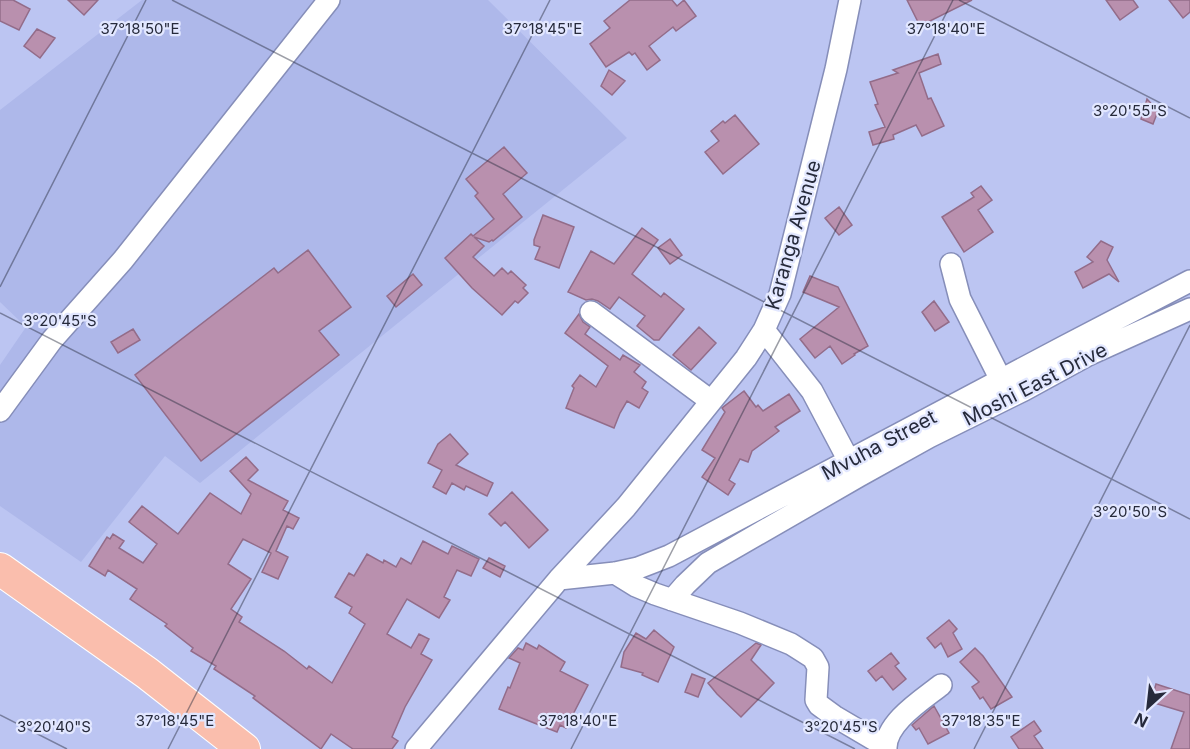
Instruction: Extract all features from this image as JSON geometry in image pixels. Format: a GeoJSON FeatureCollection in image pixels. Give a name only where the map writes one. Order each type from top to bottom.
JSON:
{"type":"FeatureCollection","features":[{"type":"Feature","properties":{"kind":"highway"},"geometry":{"type":"LineString","coordinates":[[0,569],[147,673],[244,749]]}},
{"type":"Feature","properties":{"kind":"street"},"geometry":{"type":"LineString","coordinates":[[0,411],[52,340],[123,260],[329,0]]}},
{"type":"Feature","properties":{"kind":"street","name":"Karanga Avenue"},"geometry":{"type":"LineString","coordinates":[[416,749],[559,579],[626,507],[746,358],[764,330],[780,294],[834,80],[850,0]]}},
{"type":"Feature","properties":{"kind":"street"},"geometry":{"type":"LineString","coordinates":[[951,264],[960,299],[1001,380]]}},
{"type":"Feature","properties":{"kind":"street","name":"Mvuha Street"},"geometry":{"type":"LineString","coordinates":[[559,579],[615,573],[638,568],[669,556],[1190,281]]}},
{"type":"Feature","properties":{"kind":"street","name":"Moshi East Drive"},"geometry":{"type":"LineString","coordinates":[[672,600],[708,563],[859,476],[1088,355],[1190,309]]}},
{"type":"Feature","properties":{"kind":"street"},"geometry":{"type":"LineString","coordinates":[[591,312],[711,401]]}},
{"type":"Feature","properties":{"kind":"street"},"geometry":{"type":"LineString","coordinates":[[764,330],[812,391],[849,461]]}},
{"type":"Feature","properties":{"kind":"street"},"geometry":{"type":"LineString","coordinates":[[615,573],[636,586],[791,644],[813,658],[818,667],[816,700],[819,705],[885,748],[891,731],[904,715],[940,685]]}},
{"type":"Feature","properties":{"kind":"shaded area"},"geometry":{"type":"Polygon","coordinates":[[[142,0],[488,0],[627,138],[200,483],[165,456],[81,562],[0,506],[0,365],[26,327],[0,302],[0,110],[142,0]]]}},
{"type":"Feature","properties":{"kind":"building"},"geometry":{"type":"Polygon","coordinates":[[[0,0],[13,0],[30,9],[19,30],[0,21],[0,0]]]}},
{"type":"Feature","properties":{"kind":"building"},"geometry":{"type":"Polygon","coordinates":[[[68,0],[98,0],[84,15],[68,0]]]}},
{"type":"Feature","properties":{"kind":"building"},"geometry":{"type":"Polygon","coordinates":[[[630,0],[672,0],[677,6],[684,0],[696,16],[676,31],[673,27],[649,46],[660,60],[647,70],[635,53],[632,55],[629,52],[606,67],[590,44],[610,28],[604,21],[630,0]]]}},
{"type":"Feature","properties":{"kind":"building"},"geometry":{"type":"Polygon","coordinates":[[[907,0],[972,0],[920,26],[907,0]]]}},
{"type":"Feature","properties":{"kind":"building"},"geometry":{"type":"Polygon","coordinates":[[[1106,0],[1133,0],[1138,7],[1120,20],[1106,0]]]}},
{"type":"Feature","properties":{"kind":"building"},"geometry":{"type":"Polygon","coordinates":[[[1169,0],[1190,0],[1190,12],[1183,18],[1169,0]]]}},
{"type":"Feature","properties":{"kind":"building"},"geometry":{"type":"Polygon","coordinates":[[[37,29],[55,38],[40,58],[24,46],[37,29]]]}},
{"type":"Feature","properties":{"kind":"building"},"geometry":{"type":"Polygon","coordinates":[[[938,54],[941,64],[919,73],[928,99],[931,98],[944,126],[922,136],[916,125],[893,135],[894,139],[873,145],[869,132],[885,127],[875,105],[878,104],[870,82],[898,73],[893,70],[938,54]]]}},
{"type":"Feature","properties":{"kind":"building"},"geometry":{"type":"Polygon","coordinates":[[[609,70],[625,81],[612,95],[601,86],[609,70]]]}},
{"type":"Feature","properties":{"kind":"building"},"geometry":{"type":"Polygon","coordinates":[[[1147,99],[1158,111],[1153,124],[1141,119],[1147,99]]]}},
{"type":"Feature","properties":{"kind":"building"},"geometry":{"type":"Polygon","coordinates":[[[735,115],[759,144],[723,174],[705,152],[719,141],[711,131],[735,115]]]}},
{"type":"Feature","properties":{"kind":"building"},"geometry":{"type":"Polygon","coordinates":[[[504,147],[527,173],[503,194],[522,217],[493,241],[489,242],[474,237],[484,246],[473,257],[494,276],[502,268],[508,274],[511,271],[526,285],[523,288],[528,293],[518,303],[515,301],[502,315],[472,288],[445,258],[471,234],[473,236],[494,219],[475,196],[478,193],[466,179],[504,147]]]}},
{"type":"Feature","properties":{"kind":"building"},"geometry":{"type":"Polygon","coordinates":[[[981,186],[992,200],[978,210],[993,232],[964,252],[942,217],[974,197],[971,193],[981,186]]]}},
{"type":"Feature","properties":{"kind":"building"},"geometry":{"type":"Polygon","coordinates":[[[839,207],[852,225],[839,235],[825,218],[839,207]]]}},
{"type":"Feature","properties":{"kind":"building"},"geometry":{"type":"Polygon","coordinates":[[[543,215],[574,227],[559,268],[535,259],[540,247],[534,245],[534,240],[543,215]]]}},
{"type":"Feature","properties":{"kind":"building"},"geometry":{"type":"Polygon","coordinates":[[[642,228],[658,240],[632,274],[661,297],[664,293],[684,309],[659,340],[654,340],[637,326],[645,316],[619,297],[610,309],[598,301],[586,300],[568,292],[591,251],[614,264],[642,228]]]}},
{"type":"Feature","properties":{"kind":"building"},"geometry":{"type":"Polygon","coordinates":[[[670,239],[682,255],[670,264],[658,248],[670,239]]]}},
{"type":"Feature","properties":{"kind":"building"},"geometry":{"type":"Polygon","coordinates":[[[1101,241],[1113,247],[1107,260],[1119,282],[1109,274],[1083,288],[1075,272],[1093,262],[1087,257],[1101,241]]]}},
{"type":"Feature","properties":{"kind":"building"},"geometry":{"type":"Polygon","coordinates":[[[308,250],[351,307],[319,331],[339,355],[201,461],[135,375],[274,268],[278,273],[308,250]]]}},
{"type":"Feature","properties":{"kind":"building"},"geometry":{"type":"Polygon","coordinates":[[[413,274],[422,285],[396,307],[387,296],[413,274]]]}},
{"type":"Feature","properties":{"kind":"building"},"geometry":{"type":"Polygon","coordinates":[[[810,276],[838,287],[868,346],[842,364],[830,346],[815,358],[800,339],[839,307],[803,292],[810,276]]]}},
{"type":"Feature","properties":{"kind":"building"},"geometry":{"type":"Polygon","coordinates":[[[934,301],[949,322],[935,331],[922,312],[934,301]]]}},
{"type":"Feature","properties":{"kind":"building"},"geometry":{"type":"Polygon","coordinates":[[[579,314],[583,322],[590,327],[585,334],[620,360],[623,355],[640,365],[634,372],[646,382],[642,388],[648,392],[639,408],[627,401],[614,428],[566,408],[574,388],[572,386],[580,375],[596,387],[608,366],[565,333],[579,314]]]}},
{"type":"Feature","properties":{"kind":"building"},"geometry":{"type":"Polygon","coordinates":[[[699,327],[716,343],[691,370],[673,355],[699,327]]]}},
{"type":"Feature","properties":{"kind":"building"},"geometry":{"type":"Polygon","coordinates":[[[133,329],[140,340],[118,353],[111,342],[133,329]]]}},
{"type":"Feature","properties":{"kind":"building"},"geometry":{"type":"Polygon","coordinates":[[[744,391],[756,407],[758,405],[763,411],[789,394],[800,411],[775,427],[779,431],[752,451],[748,462],[740,459],[729,480],[735,484],[728,495],[702,477],[715,458],[702,450],[725,412],[722,408],[744,391]]]}},
{"type":"Feature","properties":{"kind":"building"},"geometry":{"type":"Polygon","coordinates":[[[450,434],[468,454],[456,465],[493,483],[487,496],[466,486],[464,490],[452,483],[446,494],[433,487],[442,470],[428,463],[438,444],[450,434]]]}},
{"type":"Feature","properties":{"kind":"building"},"geometry":{"type":"Polygon","coordinates":[[[246,457],[258,470],[248,480],[288,501],[283,510],[299,518],[293,529],[287,526],[276,551],[288,557],[278,579],[262,572],[271,553],[243,539],[228,564],[251,579],[231,609],[242,617],[239,622],[307,669],[309,666],[332,683],[365,624],[349,613],[352,607],[335,597],[349,573],[354,576],[367,554],[396,567],[401,558],[411,564],[423,541],[448,554],[452,546],[479,559],[471,576],[457,570],[444,597],[450,600],[439,618],[407,599],[387,634],[411,648],[419,634],[429,639],[421,654],[432,660],[405,707],[392,737],[398,741],[392,749],[353,749],[331,734],[321,749],[253,698],[255,696],[214,669],[216,666],[191,651],[193,648],[165,626],[167,624],[130,599],[137,589],[108,570],[105,576],[89,566],[107,537],[110,539],[113,534],[124,541],[119,548],[143,563],[157,544],[129,522],[142,506],[178,534],[210,493],[241,514],[251,494],[230,471],[246,457]]]}},
{"type":"Feature","properties":{"kind":"building"},"geometry":{"type":"Polygon","coordinates":[[[512,492],[548,530],[529,548],[505,522],[501,526],[489,514],[512,492]]]}},
{"type":"Feature","properties":{"kind":"building"},"geometry":{"type":"Polygon","coordinates":[[[489,558],[505,566],[500,577],[483,568],[489,558]]]}},
{"type":"Feature","properties":{"kind":"building"},"geometry":{"type":"Polygon","coordinates":[[[949,620],[957,629],[953,633],[962,649],[948,657],[941,643],[935,648],[927,638],[949,620]]]}},
{"type":"Feature","properties":{"kind":"building"},"geometry":{"type":"Polygon","coordinates":[[[654,630],[674,647],[658,682],[642,675],[643,673],[621,667],[624,652],[636,633],[646,639],[654,630]]]}},
{"type":"Feature","properties":{"kind":"building"},"geometry":{"type":"Polygon","coordinates":[[[526,643],[537,649],[539,645],[565,662],[560,671],[588,685],[566,728],[560,725],[557,732],[499,709],[520,663],[509,658],[518,648],[523,650],[526,643]]]}},
{"type":"Feature","properties":{"kind":"building"},"geometry":{"type":"Polygon","coordinates":[[[756,643],[761,645],[751,660],[774,683],[741,717],[708,683],[756,643]]]}},
{"type":"Feature","properties":{"kind":"building"},"geometry":{"type":"Polygon","coordinates":[[[975,648],[1012,697],[991,709],[972,687],[979,682],[960,662],[975,648]]]}},
{"type":"Feature","properties":{"kind":"building"},"geometry":{"type":"Polygon","coordinates":[[[891,653],[899,663],[895,666],[906,679],[893,690],[882,676],[876,681],[868,671],[891,653]]]}},
{"type":"Feature","properties":{"kind":"building"},"geometry":{"type":"Polygon","coordinates":[[[692,674],[705,679],[698,697],[685,692],[692,674]]]}},
{"type":"Feature","properties":{"kind":"building"},"geometry":{"type":"Polygon","coordinates":[[[1156,684],[1190,695],[1190,749],[1171,749],[1184,712],[1151,702],[1156,684]]]}},
{"type":"Feature","properties":{"kind":"building"},"geometry":{"type":"Polygon","coordinates":[[[934,706],[949,733],[928,744],[919,728],[916,730],[912,725],[934,706]]]}},
{"type":"Feature","properties":{"kind":"building"},"geometry":{"type":"Polygon","coordinates":[[[1034,721],[1041,731],[1034,736],[1043,749],[1019,749],[1011,737],[1034,721]]]}}]}
